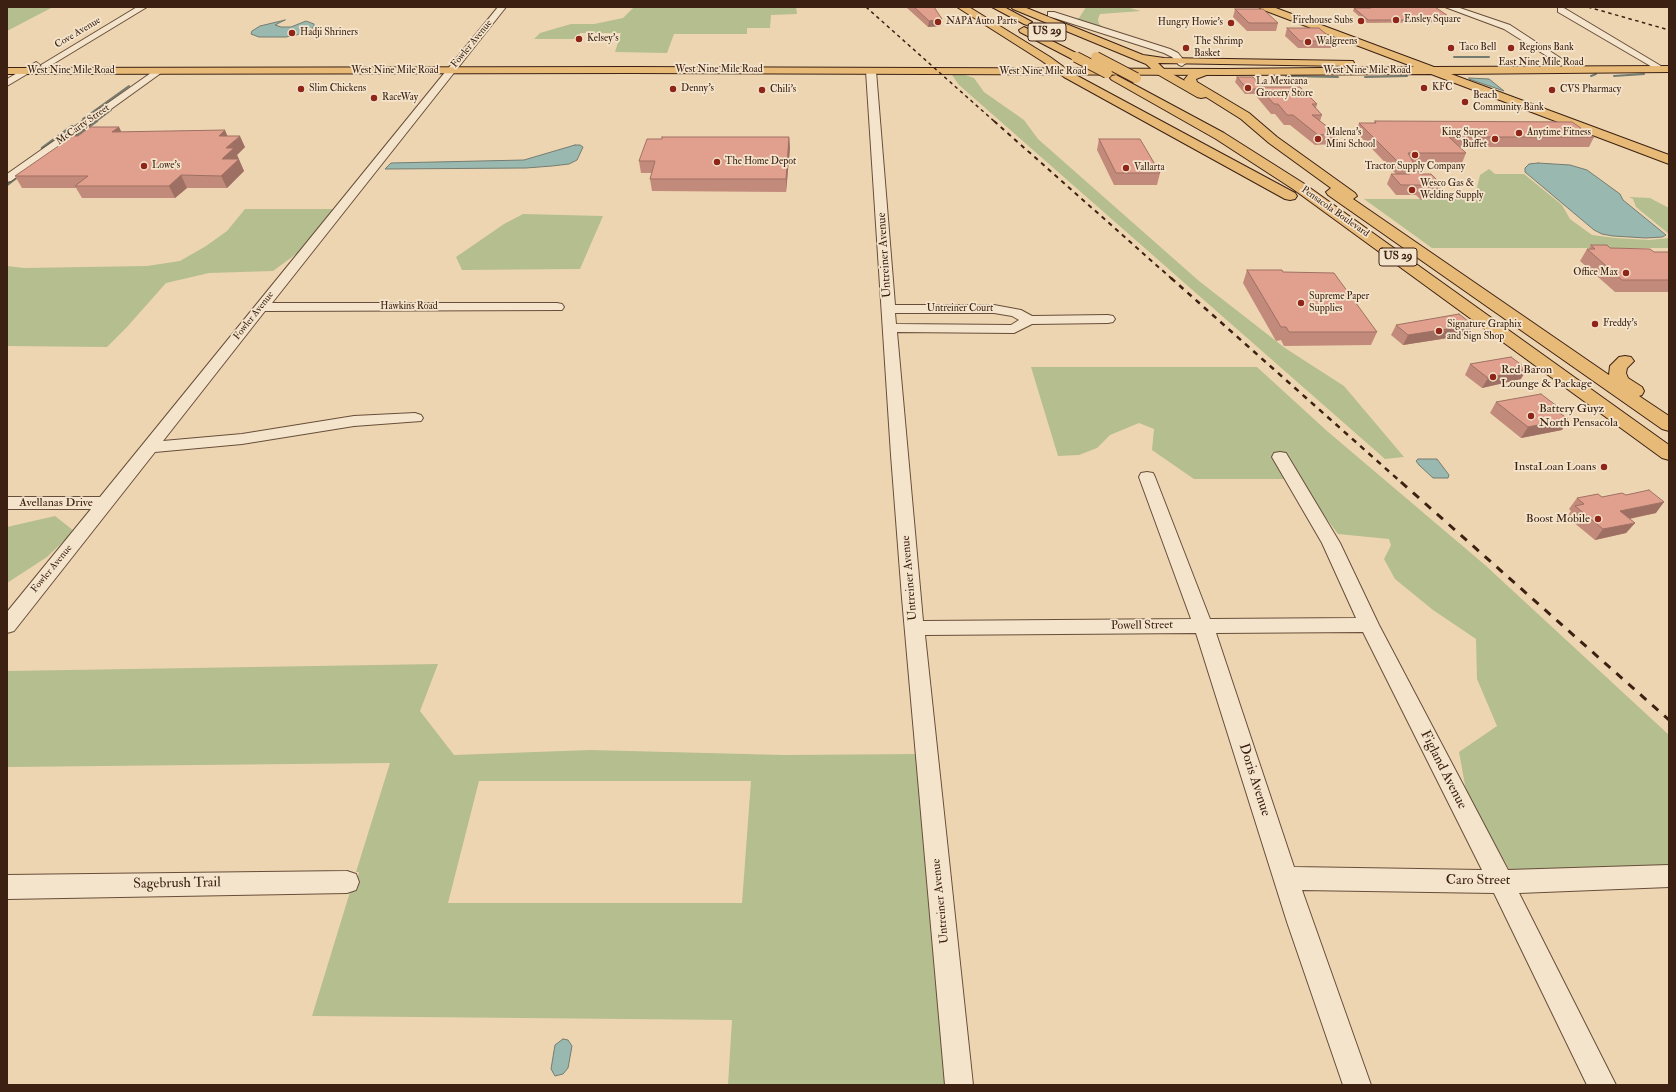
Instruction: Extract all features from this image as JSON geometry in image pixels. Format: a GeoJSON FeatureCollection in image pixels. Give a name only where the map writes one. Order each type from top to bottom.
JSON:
{"type":"FeatureCollection","features":[{"type":"Feature","properties":{"kind":"main road"},"geometry":{"type":"LineString","coordinates":[[962,7],[1023,57],[1051,62],[1124,106],[1319,212],[1435,292],[1512,340]]}},
{"type":"Feature","properties":{"kind":"main road","name":"Pensacola Boulevard"},"geometry":{"type":"LineString","coordinates":[[978,7],[1181,113],[1262,162],[1412,267],[1669,454]]}},
{"type":"Feature","properties":{"kind":"main road","name":"Pensacola Boulevard"},"geometry":{"type":"LineString","coordinates":[[997,7],[1207,115],[1279,157],[1420,251],[1669,425]]}},
{"type":"Feature","properties":{"kind":"main road"},"geometry":{"type":"LineString","coordinates":[[1016,7],[1138,57],[1261,130],[1318,171],[1420,251]]}},
{"type":"Feature","properties":{"kind":"main road"},"geometry":{"type":"LineString","coordinates":[[1264,7],[1669,160]]}},
{"type":"Feature","properties":{"kind":"main road"},"geometry":{"type":"LineString","coordinates":[[1378,63],[1388,60],[1388,57],[1381,52]]}},
{"type":"Feature","properties":{"kind":"main road","name":"West Nine Mile Road"},"geometry":{"type":"LineString","coordinates":[[7,68],[190,65],[451,70],[782,70],[876,68],[923,63],[1023,57],[1051,62],[1154,66],[1205,72],[1432,70]]}},
{"type":"Feature","properties":{"kind":"main road"},"geometry":{"type":"LineString","coordinates":[[1138,57],[1182,62],[1349,63]]}},
{"type":"Feature","properties":{"kind":"main road"},"geometry":{"type":"LineString","coordinates":[[1432,70],[1430,68],[1439,66],[1541,65],[1556,61],[1560,66],[1497,67],[1482,70]]}},
{"type":"Feature","properties":{"kind":"main road","name":"East Nine Mile Road"},"geometry":{"type":"LineString","coordinates":[[1413,63],[1556,61],[1660,65]]}},
{"type":"Feature","properties":{"kind":"main road","name":"West Nine Mile Road"},"geometry":{"type":"LineString","coordinates":[[36,67],[158,71],[432,73],[466,68],[617,68],[666,64],[869,67],[977,72],[1154,66],[1182,62],[1413,63]]}},
{"type":"Feature","properties":{"kind":"main road"},"geometry":{"type":"LineString","coordinates":[[1154,66],[1262,65],[1287,63]]}},
{"type":"Feature","properties":{"kind":"main road"},"geometry":{"type":"LineString","coordinates":[[1265,69],[1302,66],[1303,63]]}},
{"type":"Feature","properties":{"kind":"main road"},"geometry":{"type":"LineString","coordinates":[[1226,72],[1237,69],[1400,68],[1414,66],[1413,63]]}},
{"type":"Feature","properties":{"kind":"main road"},"geometry":{"type":"LineString","coordinates":[[36,67],[155,68],[190,65]]}},
{"type":"Feature","properties":{"kind":"main road"},"geometry":{"type":"LineString","coordinates":[[1578,69],[1578,67],[1587,65],[1660,65]]}},
{"type":"Feature","properties":{"kind":"main road","name":"East Nine Mile Road"},"geometry":{"type":"LineString","coordinates":[[1432,70],[1598,69],[1660,65]]}},
{"type":"Feature","properties":{"kind":"main road"},"geometry":{"type":"LineString","coordinates":[[294,71],[324,68],[440,68],[451,70]]}},
{"type":"Feature","properties":{"kind":"main road"},"geometry":{"type":"LineString","coordinates":[[1461,82],[1455,75],[1458,72],[1466,70]]}},
{"type":"Feature","properties":{"kind":"main road"},"geometry":{"type":"LineString","coordinates":[[1205,72],[1192,77],[1190,80],[1193,84],[1245,116],[1261,130]]}},
{"type":"Feature","properties":{"kind":"main road"},"geometry":{"type":"LineString","coordinates":[[1412,267],[1442,281],[1545,354],[1562,363],[1576,368],[1587,368]]}},
{"type":"Feature","properties":{"kind":"main road"},"geometry":{"type":"LineString","coordinates":[[1625,361],[1619,366],[1617,373],[1620,381],[1669,414]]}},
{"type":"Feature","properties":{"kind":"main road"},"geometry":{"type":"LineString","coordinates":[[1637,431],[1669,447]]}},
{"type":"Feature","properties":{"kind":"street","name":"Cove Avenue"},"geometry":{"type":"LineString","coordinates":[[7,83],[143,7]]}},
{"type":"Feature","properties":{"kind":"street","name":"Fowler Avenue"},"geometry":{"type":"LineString","coordinates":[[7,626],[502,7]]}},
{"type":"Feature","properties":{"kind":"street"},"geometry":{"type":"LineString","coordinates":[[1449,7],[1507,27],[1556,61]]}},
{"type":"Feature","properties":{"kind":"street"},"geometry":{"type":"LineString","coordinates":[[1561,10],[1660,65]]}},
{"type":"Feature","properties":{"kind":"street"},"geometry":{"type":"LineString","coordinates":[[1051,14],[1167,51],[1175,54],[1182,62]]}},
{"type":"Feature","properties":{"kind":"street","name":"Untreiner Avenue"},"geometry":{"type":"LineString","coordinates":[[869,67],[910,598],[959,1085]]}},
{"type":"Feature","properties":{"kind":"street","name":"McCarty Street"},"geometry":{"type":"LineString","coordinates":[[7,179],[158,71]]}},
{"type":"Feature","properties":{"kind":"street","name":"Hawkins Road"},"geometry":{"type":"LineString","coordinates":[[261,307],[557,307]]}},
{"type":"Feature","properties":{"kind":"street","name":"Untreiner Court"},"geometry":{"type":"LineString","coordinates":[[889,319],[994,309],[1016,313],[1029,320],[1108,319]]}},
{"type":"Feature","properties":{"kind":"street","name":"Untreiner Court"},"geometry":{"type":"LineString","coordinates":[[889,319],[1008,330],[1014,329],[1029,320]]}},
{"type":"Feature","properties":{"kind":"street"},"geometry":{"type":"LineString","coordinates":[[150,447],[242,439],[354,421],[414,418]]}},
{"type":"Feature","properties":{"kind":"street","name":"Figland Avenue"},"geometry":{"type":"LineString","coordinates":[[1280,457],[1330,543],[1369,625],[1501,882],[1602,1085]]}},
{"type":"Feature","properties":{"kind":"street","name":"Doris Avenue"},"geometry":{"type":"LineString","coordinates":[[1146,476],[1203,625],[1286,878],[1357,1085]]}},
{"type":"Feature","properties":{"kind":"street","name":"Avellanas Drive"},"geometry":{"type":"LineString","coordinates":[[7,503],[105,503]]}},
{"type":"Feature","properties":{"kind":"street","name":"Powell Street"},"geometry":{"type":"LineString","coordinates":[[914,628],[1369,625]]}},
{"type":"Feature","properties":{"kind":"street","name":"Caro Street"},"geometry":{"type":"LineString","coordinates":[[1286,878],[1501,882],[1669,876]]}},
{"type":"Feature","properties":{"kind":"street","name":"Sagebrush Trail"},"geometry":{"type":"LineString","coordinates":[[7,887],[347,882]]}},
{"type":"Feature","properties":{"kind":"green space"},"geometry":{"type":"Polygon","coordinates":[[[7,7],[53,7],[7,31],[7,7]]]}},
{"type":"Feature","properties":{"kind":"green space"},"geometry":{"type":"Polygon","coordinates":[[[634,7],[796,7],[797,14],[771,15],[770,28],[747,28],[747,34],[674,34],[667,53],[615,52],[621,33],[580,33],[579,39],[534,39],[540,33],[571,24],[594,24],[623,18],[634,7]]]}},
{"type":"Feature","properties":{"kind":"green space"},"geometry":{"type":"Polygon","coordinates":[[[1086,7],[1126,7],[1141,11],[1100,14],[1098,19],[1099,24],[1105,28],[1075,19],[1079,18],[1086,7]]]}},
{"type":"Feature","properties":{"kind":"green space"},"geometry":{"type":"Polygon","coordinates":[[[952,75],[965,75],[974,78],[984,92],[1024,120],[1038,139],[1199,281],[1285,348],[1344,386],[1404,457],[1385,459],[959,85],[952,75]]]}},
{"type":"Feature","properties":{"kind":"green space"},"geometry":{"type":"Polygon","coordinates":[[[1489,169],[1495,174],[1524,174],[1562,205],[1570,219],[1592,235],[1649,240],[1669,238],[1669,248],[1432,248],[1364,199],[1461,199],[1476,192],[1480,175],[1489,169]]]}},
{"type":"Feature","properties":{"kind":"green space"},"geometry":{"type":"Polygon","coordinates":[[[1629,197],[1650,198],[1669,208],[1669,234],[1636,207],[1633,199],[1629,197]]]}},
{"type":"Feature","properties":{"kind":"green space"},"geometry":{"type":"Polygon","coordinates":[[[245,209],[335,209],[303,249],[273,271],[209,273],[166,283],[107,347],[7,346],[7,266],[24,268],[147,266],[180,261],[206,246],[227,231],[245,209]]]}},
{"type":"Feature","properties":{"kind":"green space"},"geometry":{"type":"Polygon","coordinates":[[[523,214],[603,216],[580,269],[462,270],[456,257],[504,224],[523,214]]]}},
{"type":"Feature","properties":{"kind":"green space"},"geometry":{"type":"Polygon","coordinates":[[[1031,367],[1257,367],[1327,431],[1485,565],[1669,735],[1669,865],[1572,869],[1509,869],[1467,796],[1459,752],[1497,726],[1477,679],[1476,639],[1433,610],[1395,579],[1384,559],[1391,545],[1389,539],[1338,534],[1309,495],[1284,452],[1272,453],[1287,479],[1194,479],[1152,450],[1154,429],[1139,423],[1110,435],[1097,448],[1079,455],[1058,456],[1031,367]]]}},
{"type":"Feature","properties":{"kind":"green space"},"geometry":{"type":"Polygon","coordinates":[[[55,516],[74,531],[47,557],[7,583],[7,527],[55,516]]]}},
{"type":"Feature","properties":{"kind":"green space"},"geometry":{"type":"Polygon","coordinates":[[[438,664],[420,711],[454,755],[590,750],[784,755],[918,754],[948,1085],[728,1085],[732,1020],[312,1016],[350,892],[353,892],[359,872],[356,872],[390,763],[7,767],[7,671],[438,664]],[[479,781],[448,903],[742,903],[751,781],[479,781]]]}},
{"type":"Feature","properties":{"kind":"water"},"geometry":{"type":"Polygon","coordinates":[[[285,20],[275,25],[281,27],[291,27],[306,21],[314,24],[314,26],[311,30],[305,33],[286,37],[259,37],[251,34],[252,31],[260,26],[285,20]]]}},
{"type":"Feature","properties":{"kind":"water"},"geometry":{"type":"Polygon","coordinates":[[[1469,79],[1489,79],[1504,91],[1469,79]]]}},
{"type":"Feature","properties":{"kind":"water"},"geometry":{"type":"Polygon","coordinates":[[[575,145],[580,145],[583,147],[577,160],[569,164],[526,168],[385,169],[391,163],[524,160],[575,145]]]}},
{"type":"Feature","properties":{"kind":"water"},"geometry":{"type":"Polygon","coordinates":[[[1538,163],[1570,165],[1587,170],[1620,194],[1623,200],[1666,235],[1662,237],[1646,238],[1613,236],[1602,234],[1594,230],[1525,172],[1525,168],[1529,164],[1538,163]]]}},
{"type":"Feature","properties":{"kind":"water"},"geometry":{"type":"Polygon","coordinates":[[[1418,459],[1437,459],[1449,475],[1448,478],[1433,478],[1419,465],[1416,461],[1418,459]]]}},
{"type":"Feature","properties":{"kind":"water"},"geometry":{"type":"Polygon","coordinates":[[[563,1039],[568,1040],[572,1046],[568,1068],[563,1074],[555,1076],[551,1069],[555,1045],[563,1039]]]}},
{"type":"Feature","properties":{"kind":"building"},"geometry":{"type":"Polygon","coordinates":[[[914,7],[934,7],[942,19],[929,21],[914,7]]]}},
{"type":"Feature","properties":{"kind":"building"},"geometry":{"type":"Polygon","coordinates":[[[1370,7],[1435,7],[1454,20],[1368,20],[1354,8],[1371,8],[1370,7]]]}},
{"type":"Feature","properties":{"kind":"building"},"geometry":{"type":"Polygon","coordinates":[[[1235,9],[1263,9],[1278,23],[1249,23],[1235,9]]]}},
{"type":"Feature","properties":{"kind":"building"},"geometry":{"type":"Polygon","coordinates":[[[1287,28],[1319,28],[1334,41],[1300,41],[1287,28]]]}},
{"type":"Feature","properties":{"kind":"building"},"geometry":{"type":"Polygon","coordinates":[[[1237,77],[1253,77],[1262,87],[1259,87],[1258,89],[1247,89],[1237,77]]]}},
{"type":"Feature","properties":{"kind":"building"},"geometry":{"type":"Polygon","coordinates":[[[1259,87],[1300,87],[1317,104],[1312,104],[1322,115],[1312,115],[1337,134],[1318,135],[1293,115],[1287,115],[1278,104],[1274,104],[1259,87]]]}},
{"type":"Feature","properties":{"kind":"building"},"geometry":{"type":"Polygon","coordinates":[[[1375,121],[1572,122],[1594,137],[1449,137],[1466,153],[1408,153],[1420,174],[1431,174],[1442,185],[1426,185],[1428,188],[1425,190],[1420,185],[1401,185],[1391,174],[1410,174],[1359,123],[1376,123],[1375,121]]]}},
{"type":"Feature","properties":{"kind":"building","name":"Lowe's"},"geometry":{"type":"Polygon","coordinates":[[[90,127],[119,127],[112,132],[225,130],[219,136],[240,136],[226,148],[234,148],[222,159],[239,159],[221,176],[181,175],[169,186],[75,186],[88,176],[15,176],[73,136],[78,136],[90,127]]]}},
{"type":"Feature","properties":{"kind":"building","name":"The Home Depot"},"geometry":{"type":"Polygon","coordinates":[[[662,137],[789,137],[786,179],[650,179],[655,161],[639,161],[647,139],[662,139],[662,137]]]}},
{"type":"Feature","properties":{"kind":"building"},"geometry":{"type":"Polygon","coordinates":[[[1099,139],[1140,139],[1160,173],[1116,173],[1099,139]]]}},
{"type":"Feature","properties":{"kind":"building"},"geometry":{"type":"Polygon","coordinates":[[[1591,245],[1607,245],[1610,248],[1650,249],[1654,252],[1669,252],[1669,280],[1622,280],[1587,249],[1595,249],[1591,245]]]}},
{"type":"Feature","properties":{"kind":"building","name":"Supreme Paper Supplies"},"geometry":{"type":"Polygon","coordinates":[[[1247,270],[1282,270],[1283,272],[1334,273],[1377,332],[1289,332],[1286,327],[1281,327],[1247,270]]]}},
{"type":"Feature","properties":{"kind":"building"},"geometry":{"type":"Polygon","coordinates":[[[1459,314],[1473,325],[1408,335],[1396,325],[1459,314]]]}},
{"type":"Feature","properties":{"kind":"building"},"geometry":{"type":"Polygon","coordinates":[[[1511,357],[1527,369],[1488,378],[1470,364],[1511,357]]]}},
{"type":"Feature","properties":{"kind":"building"},"geometry":{"type":"Polygon","coordinates":[[[1541,394],[1562,410],[1557,411],[1568,419],[1528,427],[1496,402],[1541,394]]]}},
{"type":"Feature","properties":{"kind":"building"},"geometry":{"type":"Polygon","coordinates":[[[1649,490],[1664,502],[1620,511],[1635,523],[1603,529],[1575,506],[1584,504],[1577,498],[1598,494],[1602,497],[1622,493],[1626,495],[1649,490]]]}},
{"type":"Feature","properties":{"kind":"waterway"},"geometry":{"type":"LineString","coordinates":[[1454,57],[1489,57]]}},
{"type":"Feature","properties":{"kind":"waterway"},"geometry":{"type":"LineString","coordinates":[[1591,76],[1596,74]]}},
{"type":"Feature","properties":{"kind":"waterway"},"geometry":{"type":"LineString","coordinates":[[1614,76],[1644,74]]}},
{"type":"Feature","properties":{"kind":"waterway"},"geometry":{"type":"LineString","coordinates":[[1286,76],[1338,77]]}},
{"type":"Feature","properties":{"kind":"waterway"},"geometry":{"type":"LineString","coordinates":[[1365,77],[1407,76]]}},
{"type":"Feature","properties":{"kind":"waterway"},"geometry":{"type":"LineString","coordinates":[[83,119],[129,86]]}},
{"type":"Feature","properties":{"kind":"waterway"},"geometry":{"type":"LineString","coordinates":[[95,122],[111,110]]}},
{"type":"Feature","properties":{"kind":"waterway"},"geometry":{"type":"LineString","coordinates":[[73,138],[97,121]]}},
{"type":"Feature","properties":{"kind":"waterway"},"geometry":{"type":"LineString","coordinates":[[42,148],[72,126]]}},
{"type":"Feature","properties":{"kind":"waterway"},"geometry":{"type":"LineString","coordinates":[[7,185],[20,175]]}},
{"type":"Feature","properties":{"kind":"railway"},"geometry":{"type":"LineString","coordinates":[[866,7],[995,122]]}},
{"type":"Feature","properties":{"kind":"railway"},"geometry":{"type":"LineString","coordinates":[[1588,7],[1669,30]]}},
{"type":"Feature","properties":{"kind":"railway"},"geometry":{"type":"LineString","coordinates":[[994,121],[1172,279]]}},
{"type":"Feature","properties":{"kind":"railway"},"geometry":{"type":"LineString","coordinates":[[1171,278],[1402,483]]}},
{"type":"Feature","properties":{"kind":"railway"},"geometry":{"type":"LineString","coordinates":[[1401,482],[1669,720]]}},
{"type":"Feature","properties":{"kind":"place","name":"Ensley Square"},"geometry":{"type":"Point","coordinates":[1396,20]}},
{"type":"Feature","properties":{"kind":"place","name":"Firehouse Subs"},"geometry":{"type":"Point","coordinates":[1361,21]}},
{"type":"Feature","properties":{"kind":"place","name":"NAPA Auto Parts"},"geometry":{"type":"Point","coordinates":[938,22]}},
{"type":"Feature","properties":{"kind":"place","name":"Hungry Howie's"},"geometry":{"type":"Point","coordinates":[1231,23]}},
{"type":"Feature","properties":{"kind":"place","name":"Hadji Shriners"},"geometry":{"type":"Point","coordinates":[292,33]}},
{"type":"Feature","properties":{"kind":"place","name":"Kelsey's"},"geometry":{"type":"Point","coordinates":[579,39]}},
{"type":"Feature","properties":{"kind":"place","name":"Walgreens"},"geometry":{"type":"Point","coordinates":[1308,42]}},
{"type":"Feature","properties":{"kind":"place","name":"The Shrimp Basket"},"geometry":{"type":"Point","coordinates":[1186,48]}},
{"type":"Feature","properties":{"kind":"place","name":"Taco Bell"},"geometry":{"type":"Point","coordinates":[1451,48]}},
{"type":"Feature","properties":{"kind":"place","name":"Regions Bank"},"geometry":{"type":"Point","coordinates":[1511,48]}},
{"type":"Feature","properties":{"kind":"place","name":"La Mexicana Grocery Store"},"geometry":{"type":"Point","coordinates":[1248,88]}},
{"type":"Feature","properties":{"kind":"place","name":"KFC"},"geometry":{"type":"Point","coordinates":[1424,88]}},
{"type":"Feature","properties":{"kind":"place","name":"Slim Chickens"},"geometry":{"type":"Point","coordinates":[301,89]}},
{"type":"Feature","properties":{"kind":"place","name":"Denny's"},"geometry":{"type":"Point","coordinates":[673,89]}},
{"type":"Feature","properties":{"kind":"place","name":"Chili's"},"geometry":{"type":"Point","coordinates":[762,90]}},
{"type":"Feature","properties":{"kind":"place","name":"CVS Pharmacy"},"geometry":{"type":"Point","coordinates":[1552,90]}},
{"type":"Feature","properties":{"kind":"place","name":"RaceWay"},"geometry":{"type":"Point","coordinates":[374,98]}},
{"type":"Feature","properties":{"kind":"place","name":"Beach Community Bank"},"geometry":{"type":"Point","coordinates":[1465,102]}},
{"type":"Feature","properties":{"kind":"place","name":"Anytime Fitness"},"geometry":{"type":"Point","coordinates":[1519,133]}},
{"type":"Feature","properties":{"kind":"place","name":"Malena's Mini School"},"geometry":{"type":"Point","coordinates":[1318,139]}},
{"type":"Feature","properties":{"kind":"place","name":"King Super Buffet"},"geometry":{"type":"Point","coordinates":[1495,139]}},
{"type":"Feature","properties":{"kind":"place","name":"Tractor Supply Company"},"geometry":{"type":"Point","coordinates":[1415,155]}},
{"type":"Feature","properties":{"kind":"place","name":"The Home Depot"},"geometry":{"type":"Point","coordinates":[717,162]}},
{"type":"Feature","properties":{"kind":"place","name":"Lowe's"},"geometry":{"type":"Point","coordinates":[144,166]}},
{"type":"Feature","properties":{"kind":"place","name":"Vallarta"},"geometry":{"type":"Point","coordinates":[1126,168]}},
{"type":"Feature","properties":{"kind":"place","name":"Wesco Gas & Welding Supply"},"geometry":{"type":"Point","coordinates":[1412,190]}},
{"type":"Feature","properties":{"kind":"place","name":"Office Max"},"geometry":{"type":"Point","coordinates":[1626,273]}},
{"type":"Feature","properties":{"kind":"place","name":"Supreme Paper Supplies"},"geometry":{"type":"Point","coordinates":[1301,303]}},
{"type":"Feature","properties":{"kind":"place","name":"Freddy's"},"geometry":{"type":"Point","coordinates":[1595,324]}},
{"type":"Feature","properties":{"kind":"place","name":"Signature Graphix and Sign Shop"},"geometry":{"type":"Point","coordinates":[1439,331]}},
{"type":"Feature","properties":{"kind":"place","name":"Red Baron Lounge & Package"},"geometry":{"type":"Point","coordinates":[1493,377]}},
{"type":"Feature","properties":{"kind":"place","name":"Battery Guyz North Pensacola"},"geometry":{"type":"Point","coordinates":[1531,416]}},
{"type":"Feature","properties":{"kind":"place","name":"InstaLoan Loans"},"geometry":{"type":"Point","coordinates":[1604,467]}},
{"type":"Feature","properties":{"kind":"place","name":"Boost Mobile"},"geometry":{"type":"Point","coordinates":[1598,519]}}]}
